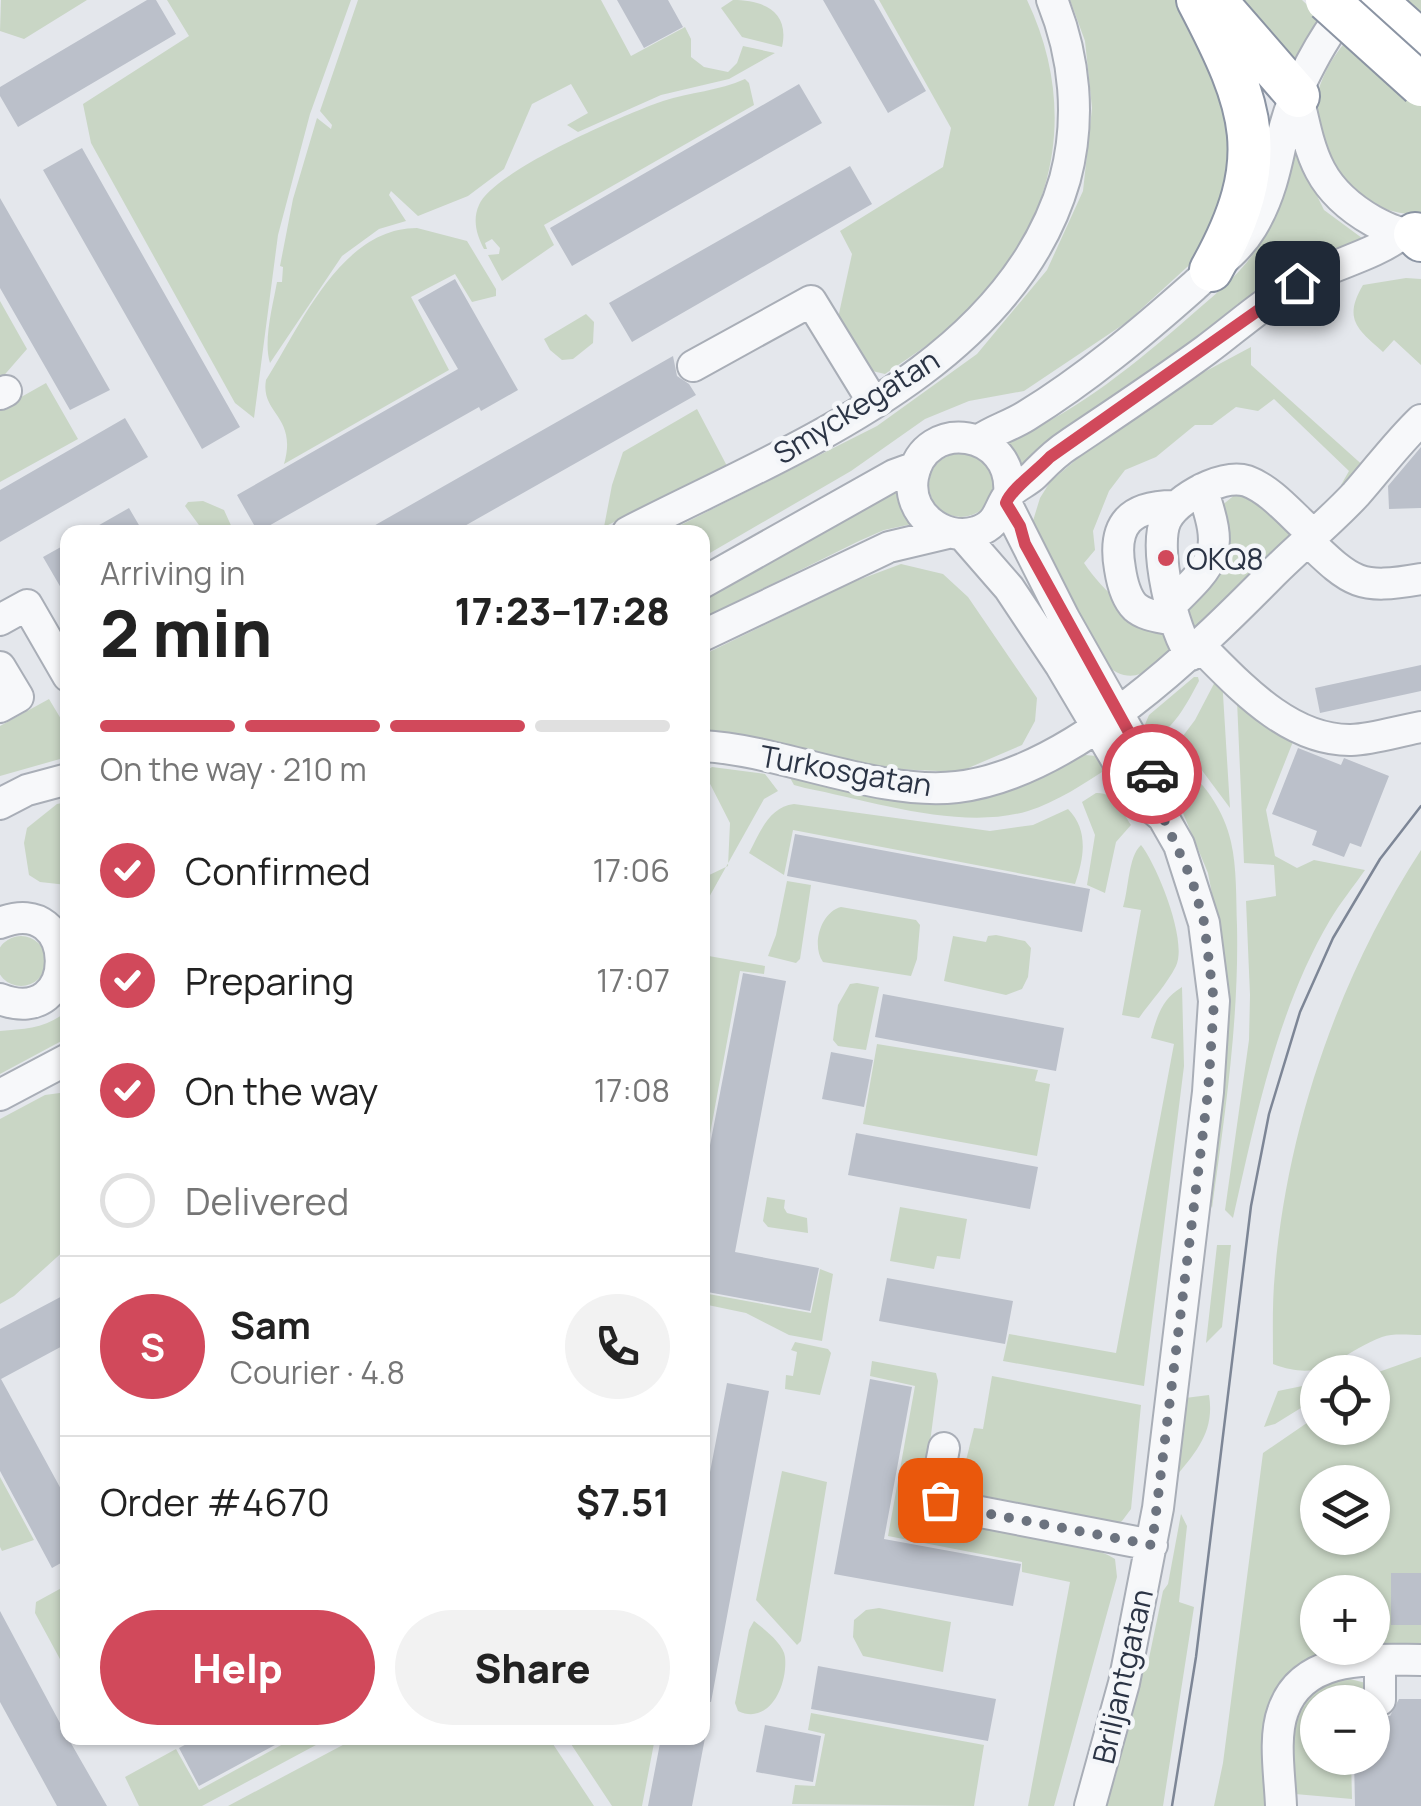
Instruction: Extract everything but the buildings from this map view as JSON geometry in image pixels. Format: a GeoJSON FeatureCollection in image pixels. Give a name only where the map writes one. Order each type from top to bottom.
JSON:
{"type":"FeatureCollection","features":[{"type":"Feature","properties":{"kind":"highway"},"geometry":{"type":"LineString","coordinates":[[1198,0],[1230,60],[1248,120],[1248,172],[1243,202],[1228,240],[1210,270]]}},
{"type":"Feature","properties":{"kind":"highway"},"geometry":{"type":"LineString","coordinates":[[1214,0],[1298,96]]}},
{"type":"Feature","properties":{"kind":"highway"},"geometry":{"type":"LineString","coordinates":[[1327,0],[1421,85]]}},
{"type":"Feature","properties":{"kind":"highway"},"geometry":{"type":"LineString","coordinates":[[1374,0],[1421,42]]}},
{"type":"Feature","properties":{"kind":"street","name":"Smyckegatan"},"geometry":{"type":"LineString","coordinates":[[642,525],[837,424],[925,368],[985,315],[1025,265],[1056,208],[1067,169],[1074,110],[1068,51],[1052,0]]}},
{"type":"Feature","properties":{"kind":"street"},"geometry":{"type":"LineString","coordinates":[[978,440],[1023,418],[1132,341],[1235,252],[1254,225],[1271,189],[1284,130],[1321,43],[1338,17],[1356,0]]}},
{"type":"Feature","properties":{"kind":"street"},"geometry":{"type":"LineString","coordinates":[[1298,96],[1317,166],[1332,192],[1350,207],[1415,235]]}},
{"type":"Feature","properties":{"kind":"street"},"geometry":{"type":"LineString","coordinates":[[710,632],[889,547],[989,525],[1008,498],[1050,457],[1297,283],[1415,235]]}},
{"type":"Feature","properties":{"kind":"street"},"geometry":{"type":"LineString","coordinates":[[693,366],[811,301],[874,402]]}},
{"type":"Feature","properties":{"kind":"street","name":"Turkosgatan"},"geometry":{"type":"LineString","coordinates":[[710,748],[917,787],[957,787],[1005,776],[1053,754],[1196,651],[1354,496],[1421,420]]}},
{"type":"Feature","properties":{"kind":"street"},"geometry":{"type":"LineString","coordinates":[[955,533],[932,524],[916,503],[912,485],[926,452],[942,441],[960,437],[978,440],[994,451],[1006,466],[1008,498]]}},
{"type":"Feature","properties":{"kind":"street"},"geometry":{"type":"LineString","coordinates":[[710,579],[894,476],[916,468]]}},
{"type":"Feature","properties":{"kind":"street"},"geometry":{"type":"LineString","coordinates":[[1172,613],[1136,608],[1120,574],[1117,537],[1122,524],[1132,516],[1190,497],[1222,480],[1250,482],[1350,580],[1390,585],[1421,580]]}},
{"type":"Feature","properties":{"kind":"street"},"geometry":{"type":"LineString","coordinates":[[1172,613],[1216,548],[1190,497]]}},
{"type":"Feature","properties":{"kind":"street"},"geometry":{"type":"LineString","coordinates":[[1190,497],[1166,520],[1162,537],[1172,613],[1180,641],[1248,695],[1301,729],[1325,738],[1351,740],[1421,727]]}},
{"type":"Feature","properties":{"kind":"street","name":"Briljantgatan"},"geometry":{"type":"LineString","coordinates":[[1008,498],[1143,800],[1163,817],[1192,880],[1204,922],[1214,1002],[1152,1545],[1124,1682],[1090,1806]]}},
{"type":"Feature","properties":{"kind":"street","name":"Briljantgatan"},"geometry":{"type":"LineString","coordinates":[[955,533],[1009,588],[1107,718]]}},
{"type":"Feature","properties":{"kind":"street"},"geometry":{"type":"LineString","coordinates":[[0,620],[28,605],[60,662]]}},
{"type":"Feature","properties":{"kind":"street"},"geometry":{"type":"LineString","coordinates":[[0,667],[18,697],[0,708]]}},
{"type":"Feature","properties":{"kind":"street"},"geometry":{"type":"LineString","coordinates":[[0,804],[27,790],[60,781]]}},
{"type":"Feature","properties":{"kind":"street"},"geometry":{"type":"LineString","coordinates":[[0,923],[17,918],[60,919]]}},
{"type":"Feature","properties":{"kind":"street"},"geometry":{"type":"LineString","coordinates":[[34,921],[50,931],[60,946]]}},
{"type":"Feature","properties":{"kind":"street"},"geometry":{"type":"LineString","coordinates":[[4,1004],[28,1004],[42,998],[60,978]]}},
{"type":"Feature","properties":{"kind":"street"},"geometry":{"type":"LineString","coordinates":[[0,1095],[60,1063]]}},
{"type":"Feature","properties":{"kind":"street","name":"Briljantgatan"},"geometry":{"type":"LineString","coordinates":[[944,1448],[938,1489],[940,1500],[948,1506],[1152,1545]]}},
{"type":"Feature","properties":{"kind":"street"},"geometry":{"type":"LineString","coordinates":[[1390,1660],[1421,1660]]}},
{"type":"Feature","properties":{"kind":"street"},"geometry":{"type":"LineString","coordinates":[[1280,1806],[1283,1711],[1298,1686],[1332,1665]]}},
{"type":"Feature","properties":{"kind":"green space"},"geometry":{"type":"Polygon","coordinates":[[[1,0],[87,0],[24,39],[0,31],[1,0]]]}},
{"type":"Feature","properties":{"kind":"green space"},"geometry":{"type":"Polygon","coordinates":[[[167,0],[351,0],[310,114],[278,235],[254,418],[235,403],[91,143],[83,104],[189,36],[167,0]]]}},
{"type":"Feature","properties":{"kind":"green space"},"geometry":{"type":"Polygon","coordinates":[[[358,0],[601,0],[631,56],[685,27],[691,39],[691,57],[704,67],[728,72],[737,63],[743,46],[775,53],[729,79],[661,95],[578,132],[567,125],[588,113],[571,84],[532,104],[504,169],[468,196],[418,216],[391,191],[389,195],[406,221],[379,229],[342,256],[270,363],[269,323],[277,282],[282,282],[280,266],[293,199],[317,118],[331,129],[320,111],[358,0]]]}},
{"type":"Feature","properties":{"kind":"green space"},"geometry":{"type":"Polygon","coordinates":[[[733,0],[754,2],[772,10],[782,24],[782,47],[742,37],[721,8],[733,0]]]}},
{"type":"Feature","properties":{"kind":"green space"},"geometry":{"type":"Polygon","coordinates":[[[879,0],[1027,0],[1043,40],[1055,120],[1051,160],[1041,198],[1004,270],[955,323],[885,374],[868,370],[838,318],[852,254],[840,231],[943,167],[951,128],[879,0]]]}},
{"type":"Feature","properties":{"kind":"green space"},"geometry":{"type":"Polygon","coordinates":[[[1070,0],[1178,0],[1226,94],[1236,177],[1209,247],[1127,322],[1024,391],[969,401],[925,419],[851,471],[710,553],[710,525],[681,525],[877,426],[977,354],[1047,270],[1083,191],[1092,108],[1085,41],[1070,0]]]}},
{"type":"Feature","properties":{"kind":"green space"},"geometry":{"type":"Polygon","coordinates":[[[1229,0],[1302,0],[1321,18],[1289,69],[1229,0]]]}},
{"type":"Feature","properties":{"kind":"green space"},"geometry":{"type":"Polygon","coordinates":[[[1386,0],[1421,0],[1421,214],[1388,210],[1345,187],[1332,169],[1314,123],[1317,96],[1329,65],[1345,42],[1386,0]]]}},
{"type":"Feature","properties":{"kind":"green space"},"geometry":{"type":"Polygon","coordinates":[[[745,79],[754,105],[544,225],[554,245],[502,281],[488,255],[499,254],[500,248],[492,239],[484,249],[476,228],[479,205],[489,192],[533,161],[621,118],[663,101],[745,79]]]}},
{"type":"Feature","properties":{"kind":"green space"},"geometry":{"type":"Polygon","coordinates":[[[1292,145],[1324,210],[1366,241],[1019,471],[1003,442],[1053,419],[1101,388],[1168,336],[1243,267],[1271,224],[1292,145]]]}},
{"type":"Feature","properties":{"kind":"green space"},"geometry":{"type":"Polygon","coordinates":[[[417,228],[467,241],[496,289],[496,296],[472,302],[455,274],[411,297],[449,370],[284,464],[286,435],[268,401],[266,380],[309,308],[345,262],[366,244],[390,232],[417,228]]]}},
{"type":"Feature","properties":{"kind":"green space"},"geometry":{"type":"Polygon","coordinates":[[[1421,279],[1421,365],[1394,340],[1383,352],[1360,330],[1354,315],[1363,285],[1421,279]]]}},
{"type":"Feature","properties":{"kind":"green space"},"geometry":{"type":"Polygon","coordinates":[[[0,301],[27,349],[0,380],[0,301]]]}},
{"type":"Feature","properties":{"kind":"green space"},"geometry":{"type":"Polygon","coordinates":[[[586,314],[594,322],[593,343],[573,359],[562,360],[544,339],[586,314]]]}},
{"type":"Feature","properties":{"kind":"green space"},"geometry":{"type":"Polygon","coordinates":[[[1251,347],[1251,365],[1367,469],[1348,489],[1341,485],[1349,471],[1274,399],[1258,411],[1236,407],[1212,425],[1195,425],[1156,457],[1125,470],[1109,491],[1093,531],[1095,550],[1084,563],[1119,601],[1163,630],[1169,649],[1146,671],[1130,676],[1121,674],[1103,662],[1032,524],[1040,498],[1050,482],[1093,445],[1193,378],[1251,347]]]}},
{"type":"Feature","properties":{"kind":"green space"},"geometry":{"type":"Polygon","coordinates":[[[46,383],[78,439],[0,482],[0,409],[46,383]]]}},
{"type":"Feature","properties":{"kind":"green space"},"geometry":{"type":"Polygon","coordinates":[[[697,409],[727,466],[604,525],[623,452],[697,409]]]}},
{"type":"Feature","properties":{"kind":"green space"},"geometry":{"type":"Polygon","coordinates":[[[961,453],[984,462],[993,485],[984,508],[961,517],[938,508],[929,485],[938,462],[961,453]]]}},
{"type":"Feature","properties":{"kind":"green space"},"geometry":{"type":"Polygon","coordinates":[[[897,487],[912,524],[859,541],[710,615],[710,592],[897,487]]]}},
{"type":"Feature","properties":{"kind":"green space"},"geometry":{"type":"Polygon","coordinates":[[[1243,488],[1289,533],[1288,541],[1194,630],[1185,608],[1220,507],[1243,488]]]}},
{"type":"Feature","properties":{"kind":"green space"},"geometry":{"type":"Polygon","coordinates":[[[203,501],[224,510],[231,525],[199,525],[185,506],[188,502],[203,501]]]}},
{"type":"Feature","properties":{"kind":"green space"},"geometry":{"type":"Polygon","coordinates":[[[901,564],[943,574],[968,597],[1037,698],[1035,721],[1022,745],[959,772],[873,768],[710,741],[710,652],[853,582],[901,564]]]}},
{"type":"Feature","properties":{"kind":"green space"},"geometry":{"type":"Polygon","coordinates":[[[1218,676],[1222,678],[1230,808],[1198,765],[1174,748],[1195,720],[1218,676]]]}},
{"type":"Feature","properties":{"kind":"green space"},"geometry":{"type":"Polygon","coordinates":[[[1194,677],[1199,681],[1178,716],[1148,743],[1143,729],[1149,715],[1194,677]]]}},
{"type":"Feature","properties":{"kind":"green space"},"geometry":{"type":"Polygon","coordinates":[[[49,699],[60,717],[60,759],[0,776],[0,726],[49,699]]]}},
{"type":"Feature","properties":{"kind":"green space"},"geometry":{"type":"Polygon","coordinates":[[[1237,700],[1296,734],[1266,810],[1275,856],[1297,868],[1314,860],[1365,870],[1330,920],[1296,990],[1270,1065],[1233,1218],[1225,1210],[1249,1040],[1246,901],[1276,896],[1274,865],[1244,863],[1237,700]]]}},
{"type":"Feature","properties":{"kind":"green space"},"geometry":{"type":"Polygon","coordinates":[[[1085,755],[1097,756],[1110,767],[1050,803],[1028,811],[974,818],[916,812],[794,785],[789,776],[915,798],[964,801],[1010,789],[1085,755]]]}},
{"type":"Feature","properties":{"kind":"green space"},"geometry":{"type":"Polygon","coordinates":[[[1168,758],[1190,772],[1216,805],[1228,829],[1234,862],[1236,997],[1212,1208],[1205,1193],[1220,936],[1208,873],[1157,762],[1168,758]]]}},
{"type":"Feature","properties":{"kind":"green space"},"geometry":{"type":"Polygon","coordinates":[[[710,768],[765,774],[778,791],[764,799],[728,863],[730,823],[710,784],[710,768]]]}},
{"type":"Feature","properties":{"kind":"green space"},"geometry":{"type":"Polygon","coordinates":[[[1096,793],[1113,799],[1131,825],[1116,842],[1105,893],[1087,885],[1095,835],[1082,802],[1096,793]]]}},
{"type":"Feature","properties":{"kind":"green space"},"geometry":{"type":"Polygon","coordinates":[[[60,803],[60,884],[40,882],[29,875],[24,843],[27,828],[60,803]]]}},
{"type":"Feature","properties":{"kind":"green space"},"geometry":{"type":"Polygon","coordinates":[[[794,804],[990,831],[1033,825],[1068,809],[1082,835],[1081,864],[1075,884],[793,830],[784,875],[749,853],[772,815],[794,804]]]}},
{"type":"Feature","properties":{"kind":"green space"},"geometry":{"type":"Polygon","coordinates":[[[1141,845],[1169,904],[1179,954],[1172,973],[1139,1018],[1122,1015],[1141,910],[1123,907],[1131,865],[1141,845]]]}},
{"type":"Feature","properties":{"kind":"green space"},"geometry":{"type":"Polygon","coordinates":[[[1421,850],[1421,1335],[1386,1336],[1347,1355],[1300,1355],[1300,1370],[1291,1369],[1273,1364],[1274,1283],[1292,1161],[1322,1052],[1392,898],[1421,850]]]}},
{"type":"Feature","properties":{"kind":"green space"},"geometry":{"type":"Polygon","coordinates":[[[726,867],[710,896],[710,875],[726,867]]]}},
{"type":"Feature","properties":{"kind":"green space"},"geometry":{"type":"Polygon","coordinates":[[[787,881],[811,885],[800,959],[796,963],[768,956],[787,881]]]}},
{"type":"Feature","properties":{"kind":"green space"},"geometry":{"type":"Polygon","coordinates":[[[841,907],[916,920],[920,925],[917,959],[911,976],[823,962],[818,947],[820,930],[828,915],[841,907]]]}},
{"type":"Feature","properties":{"kind":"green space"},"geometry":{"type":"Polygon","coordinates":[[[953,936],[986,942],[988,936],[1025,941],[1031,948],[1028,977],[1022,989],[1006,995],[944,981],[953,936]]]}},
{"type":"Feature","properties":{"kind":"green space"},"geometry":{"type":"Polygon","coordinates":[[[12,938],[30,938],[44,952],[44,970],[30,984],[12,984],[-1,971],[-1,951],[12,938]]]}},
{"type":"Feature","properties":{"kind":"green space"},"geometry":{"type":"Polygon","coordinates":[[[710,956],[765,966],[764,974],[740,971],[710,1134],[710,956]]]}},
{"type":"Feature","properties":{"kind":"green space"},"geometry":{"type":"Polygon","coordinates":[[[850,984],[879,987],[866,1050],[838,1046],[833,1040],[838,1005],[850,984]]]}},
{"type":"Feature","properties":{"kind":"green space"},"geometry":{"type":"Polygon","coordinates":[[[1182,987],[1184,1066],[1144,1386],[1003,1361],[1009,1334],[1116,1353],[1174,1044],[1151,1038],[1161,1009],[1182,987]]]}},
{"type":"Feature","properties":{"kind":"green space"},"geometry":{"type":"Polygon","coordinates":[[[59,1017],[60,1042],[0,1074],[0,1031],[44,1024],[59,1017]]]}},
{"type":"Feature","properties":{"kind":"green space"},"geometry":{"type":"Polygon","coordinates":[[[877,1044],[1038,1070],[1035,1081],[1050,1084],[1037,1156],[863,1124],[877,1044]]]}},
{"type":"Feature","properties":{"kind":"green space"},"geometry":{"type":"Polygon","coordinates":[[[60,1093],[60,1254],[0,1304],[0,1119],[45,1095],[60,1093]]]}},
{"type":"Feature","properties":{"kind":"green space"},"geometry":{"type":"Polygon","coordinates":[[[767,1197],[785,1200],[787,1213],[807,1218],[808,1233],[768,1227],[763,1221],[767,1197]]]}},
{"type":"Feature","properties":{"kind":"green space"},"geometry":{"type":"Polygon","coordinates":[[[900,1207],[967,1219],[960,1259],[937,1256],[934,1269],[890,1261],[900,1207]]]}},
{"type":"Feature","properties":{"kind":"green space"},"geometry":{"type":"Polygon","coordinates":[[[1217,1245],[1231,1245],[1222,1327],[1206,1343],[1217,1245]]]}},
{"type":"Feature","properties":{"kind":"green space"},"geometry":{"type":"Polygon","coordinates":[[[820,1269],[833,1274],[822,1341],[789,1335],[746,1313],[710,1305],[710,1294],[811,1313],[820,1269]]]}},
{"type":"Feature","properties":{"kind":"green space"},"geometry":{"type":"Polygon","coordinates":[[[795,1342],[831,1353],[820,1395],[785,1389],[786,1375],[793,1376],[797,1352],[791,1350],[795,1342]]]}},
{"type":"Feature","properties":{"kind":"green space"},"geometry":{"type":"Polygon","coordinates":[[[1421,1357],[1421,1649],[1390,1653],[1390,1575],[1300,1575],[1301,1665],[1264,1776],[1264,1806],[1214,1806],[1223,1763],[1263,1453],[1300,1428],[1300,1445],[1390,1445],[1390,1368],[1421,1357]]]}},
{"type":"Feature","properties":{"kind":"green space"},"geometry":{"type":"Polygon","coordinates":[[[872,1361],[936,1373],[922,1504],[926,1512],[940,1521],[1058,1540],[1115,1559],[1117,1577],[1054,1806],[1028,1806],[1070,1582],[1022,1572],[1022,1562],[888,1536],[915,1386],[870,1376],[872,1361]]]}},
{"type":"Feature","properties":{"kind":"green space"},"geometry":{"type":"Polygon","coordinates":[[[992,1376],[1141,1405],[1131,1509],[1122,1521],[1108,1529],[956,1501],[974,1428],[983,1429],[992,1376]]]}},
{"type":"Feature","properties":{"kind":"green space"},"geometry":{"type":"Polygon","coordinates":[[[1300,1386],[1300,1409],[1264,1427],[1278,1391],[1300,1386]]]}},
{"type":"Feature","properties":{"kind":"green space"},"geometry":{"type":"Polygon","coordinates":[[[1209,1395],[1206,1431],[1174,1479],[1185,1398],[1209,1395]]]}},
{"type":"Feature","properties":{"kind":"green space"},"geometry":{"type":"Polygon","coordinates":[[[782,1471],[827,1482],[801,1641],[797,1645],[756,1600],[782,1471]]]}},
{"type":"Feature","properties":{"kind":"green space"},"geometry":{"type":"Polygon","coordinates":[[[0,1477],[34,1540],[2,1551],[0,1547],[0,1477]]]}},
{"type":"Feature","properties":{"kind":"green space"},"geometry":{"type":"Polygon","coordinates":[[[1181,1514],[1187,1526],[1179,1602],[1194,1607],[1163,1806],[1106,1806],[1140,1663],[1148,1663],[1181,1514]]]}},
{"type":"Feature","properties":{"kind":"green space"},"geometry":{"type":"Polygon","coordinates":[[[60,1589],[60,1659],[35,1613],[36,1602],[60,1589]]]}},
{"type":"Feature","properties":{"kind":"green space"},"geometry":{"type":"Polygon","coordinates":[[[879,1608],[951,1622],[943,1672],[863,1656],[853,1637],[854,1620],[866,1610],[879,1608]]]}},
{"type":"Feature","properties":{"kind":"green space"},"geometry":{"type":"Polygon","coordinates":[[[754,1621],[781,1647],[785,1668],[775,1700],[759,1713],[749,1714],[738,1711],[735,1703],[754,1621]]]}},
{"type":"Feature","properties":{"kind":"green space"},"geometry":{"type":"Polygon","coordinates":[[[1346,1678],[1367,1685],[1328,1685],[1346,1678]]]}},
{"type":"Feature","properties":{"kind":"green space"},"geometry":{"type":"Polygon","coordinates":[[[811,1713],[984,1745],[974,1806],[792,1804],[795,1785],[815,1786],[825,1734],[808,1730],[811,1713]]]}},
{"type":"Feature","properties":{"kind":"green space"},"geometry":{"type":"Polygon","coordinates":[[[1300,1716],[1300,1775],[1351,1775],[1352,1799],[1295,1794],[1300,1716]]]}},
{"type":"Feature","properties":{"kind":"green space"},"geometry":{"type":"Polygon","coordinates":[[[281,1745],[316,1745],[202,1806],[139,1806],[125,1777],[176,1749],[199,1790],[281,1745]]]}},
{"type":"Feature","properties":{"kind":"green space"},"geometry":{"type":"Polygon","coordinates":[[[343,1745],[554,1745],[594,1806],[228,1806],[343,1745]]]}},
{"type":"Feature","properties":{"kind":"green space"},"geometry":{"type":"Polygon","coordinates":[[[572,1745],[654,1745],[642,1806],[612,1806],[572,1745]]]}},
{"type":"Feature","properties":{"kind":"tram line"},"geometry":{"type":"LineString","coordinates":[[1172,1806],[1196,1657],[1251,1206],[1269,1114],[1300,1012],[1333,938],[1380,859],[1421,806]]}},
{"type":"Feature","properties":{"kind":"way so far"},"geometry":{"type":"LineString","coordinates":[[940,1500],[948,1506],[1152,1545],[1208,1092],[1214,1002],[1204,922],[1179,846],[1163,817],[1163,793],[1152,774]]}},
{"type":"Feature","properties":{"kind":"place","name":"OKQ8"},"geometry":{"type":"Point","coordinates":[1166,558]}},
{"type":"Feature","properties":{"kind":"route"},"geometry":{"type":"LineString","coordinates":[[1152,774],[1064,618],[1006,503],[1009,494],[1050,457],[1297,283]]}}]}
